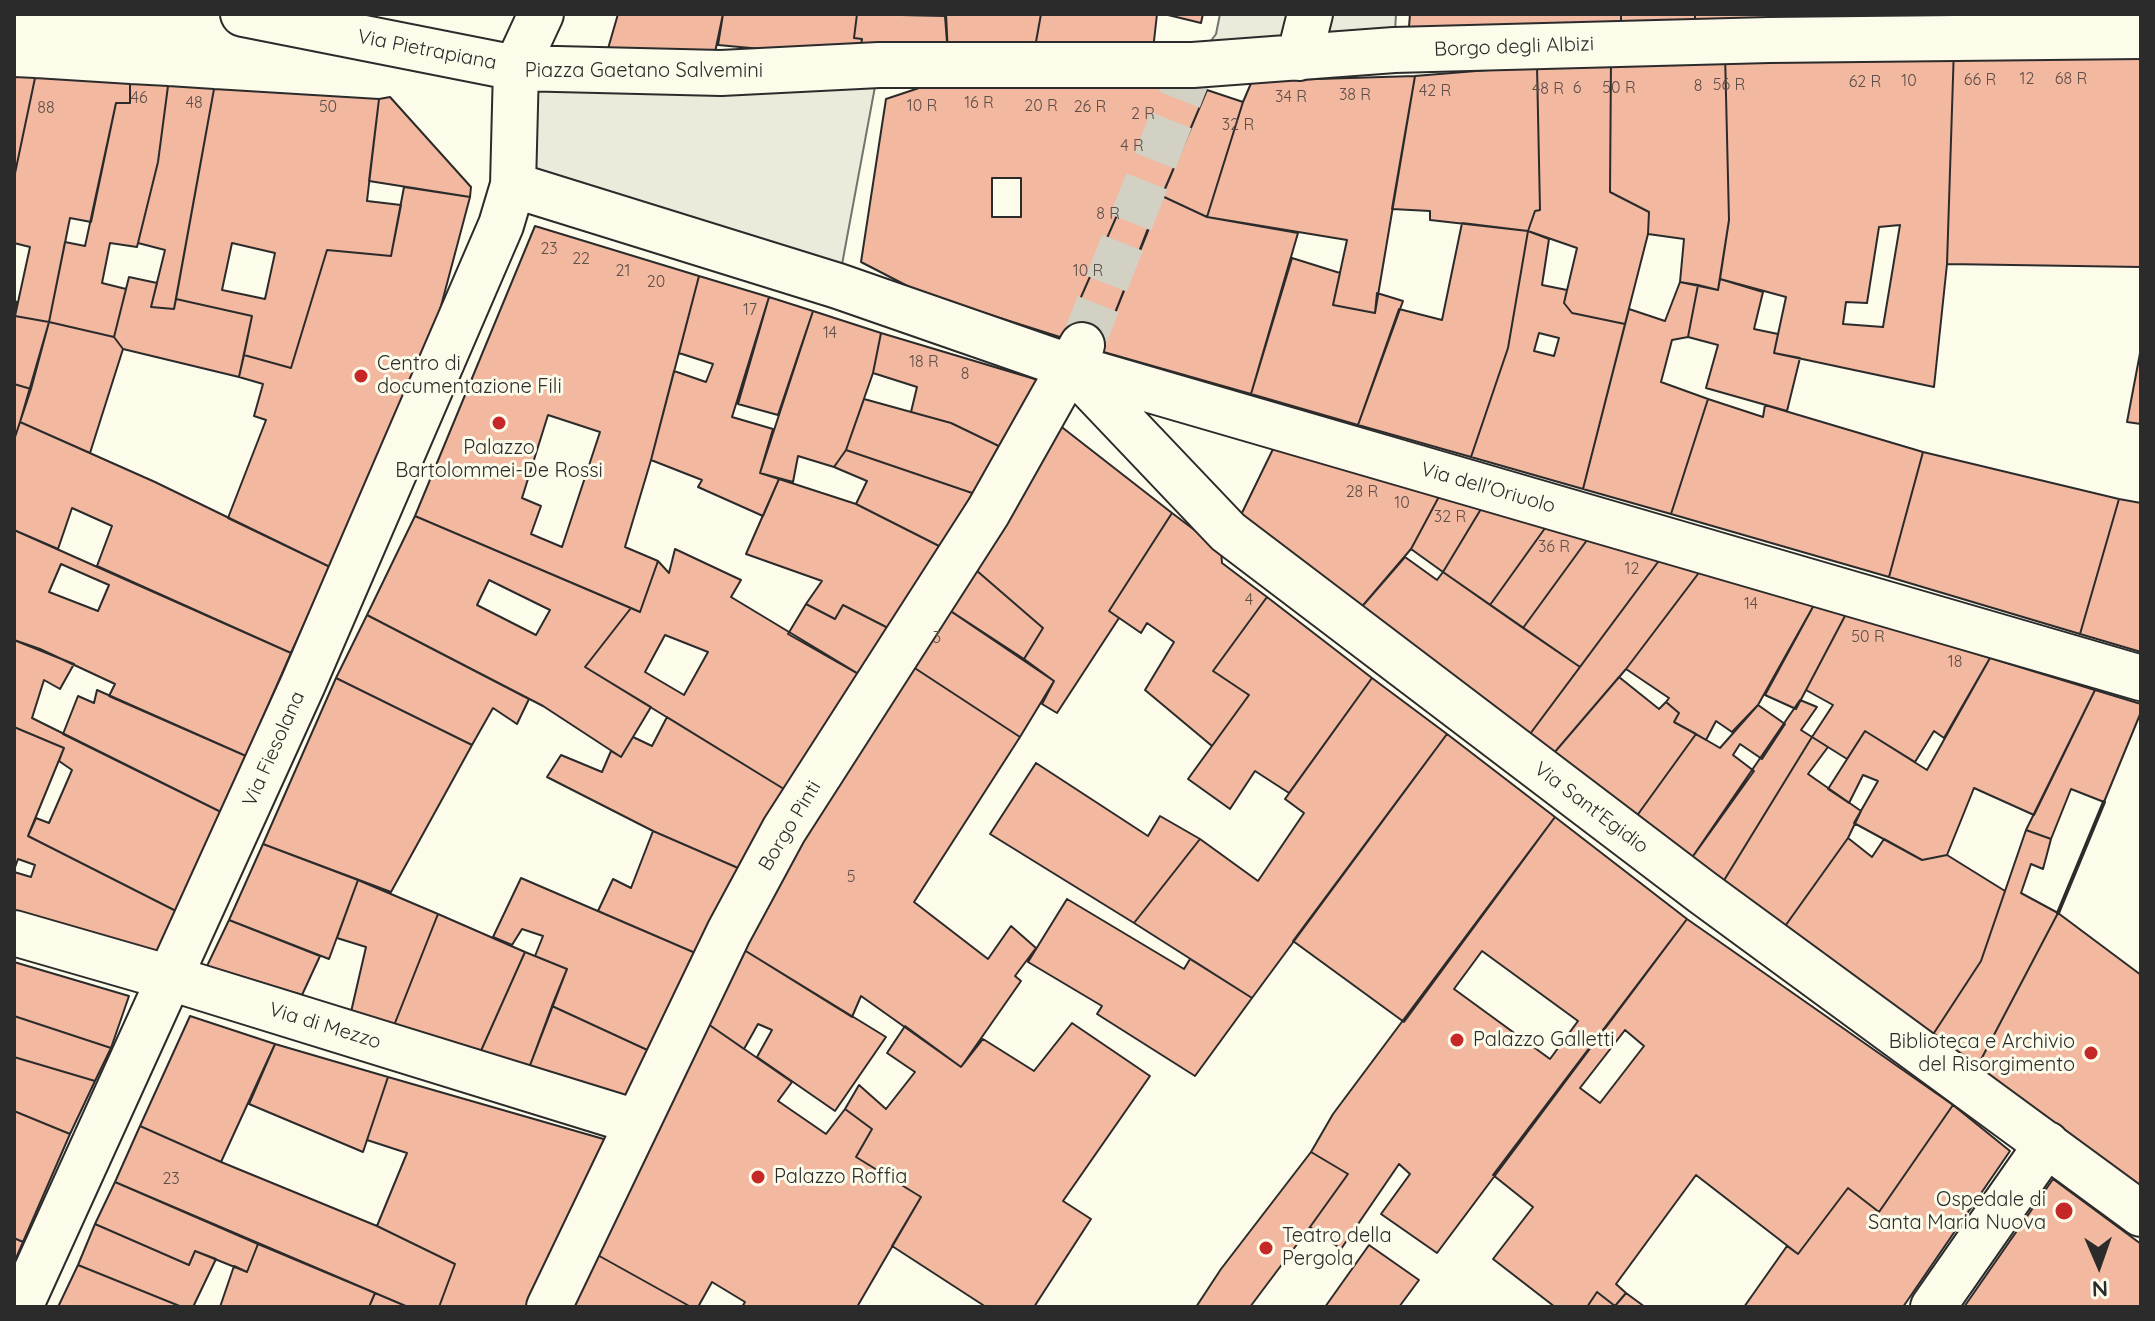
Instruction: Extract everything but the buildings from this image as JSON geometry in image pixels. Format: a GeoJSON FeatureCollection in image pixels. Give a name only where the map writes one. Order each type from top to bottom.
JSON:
{"type":"FeatureCollection","features":[{"type":"Feature","properties":{"kind":"street","name":"Via Pietrapiana"},"geometry":{"type":"LineString","coordinates":[[243,14],[516,68]]}},
{"type":"Feature","properties":{"kind":"street"},"geometry":{"type":"LineString","coordinates":[[516,68],[541,14]]}},
{"type":"Feature","properties":{"kind":"street"},"geometry":{"type":"LineString","coordinates":[[1299,58],[1310,14]]}},
{"type":"Feature","properties":{"kind":"street","name":"Borgo degli Albizi"},"geometry":{"type":"LineString","coordinates":[[888,66],[1193,65],[1394,50],[1769,40],[2141,36]]}},
{"type":"Feature","properties":{"kind":"street","name":"Piazza Gaetano Salvemini"},"geometry":{"type":"LineString","coordinates":[[513,185],[516,68],[721,73],[888,66]]}},
{"type":"Feature","properties":{"kind":"street","name":"Via dell'Oriuolo"},"geometry":{"type":"LineString","coordinates":[[513,185],[838,286],[2141,678]]}},
{"type":"Feature","properties":{"kind":"street","name":"Via Fiesolana"},"geometry":{"type":"LineString","coordinates":[[20,1307],[303,684],[501,225],[513,185]]}},
{"type":"Feature","properties":{"kind":"street","name":"Borgo Pinti"},"geometry":{"type":"LineString","coordinates":[[549,1307],[729,932],[784,830],[988,512],[1077,356]]}},
{"type":"Feature","properties":{"kind":"street","name":"Via Sant'Egidio"},"geometry":{"type":"LineString","coordinates":[[1077,356],[1228,532],[1702,892],[2141,1214]]}},
{"type":"Feature","properties":{"kind":"street","name":"Via di Mezzo"},"geometry":{"type":"LineString","coordinates":[[14,933],[636,1122]]}},
{"type":"Feature","properties":{"kind":"street"},"geometry":{"type":"LineString","coordinates":[[1933,1307],[2047,1144]]}},
{"type":"Feature","properties":{"kind":"shaded area"},"geometry":{"type":"Polygon","coordinates":[[[1220,14],[1396,14],[1394,50],[1193,65],[1216,34],[1220,14]]]}},
{"type":"Feature","properties":{"kind":"shaded area"},"geometry":{"type":"Polygon","coordinates":[[[879,65],[838,286],[513,185],[499,70],[879,65]]]}},
{"type":"Feature","properties":{"kind":"tunnel"},"geometry":{"type":"LineString","coordinates":[[1082,345],[1193,65]]}},
{"type":"Feature","properties":{"kind":"wall"},"geometry":{"type":"LineString","coordinates":[[2058,913],[2104,802]]}},
{"type":"Feature","properties":{"kind":"place","name":"Centro di documentazione Fili"},"geometry":{"type":"Point","coordinates":[361,376]}},
{"type":"Feature","properties":{"kind":"place","name":"Palazzo Bartolommei-De Rossi"},"geometry":{"type":"Point","coordinates":[499,423]}},
{"type":"Feature","properties":{"kind":"place","name":"Palazzo Galletti"},"geometry":{"type":"Point","coordinates":[1457,1040]}},
{"type":"Feature","properties":{"kind":"place","name":"Biblioteca e Archivio del Risorgimento"},"geometry":{"type":"Point","coordinates":[2091,1053]}},
{"type":"Feature","properties":{"kind":"place","name":"Palazzo Roffia"},"geometry":{"type":"Point","coordinates":[758,1177]}},
{"type":"Feature","properties":{"kind":"place","name":"Ospedale di Santa Maria Nuova"},"geometry":{"type":"Point","coordinates":[2064,1211]}},
{"type":"Feature","properties":{"kind":"place","name":"Teatro della Pergola"},"geometry":{"type":"Point","coordinates":[1266,1248]}}]}
